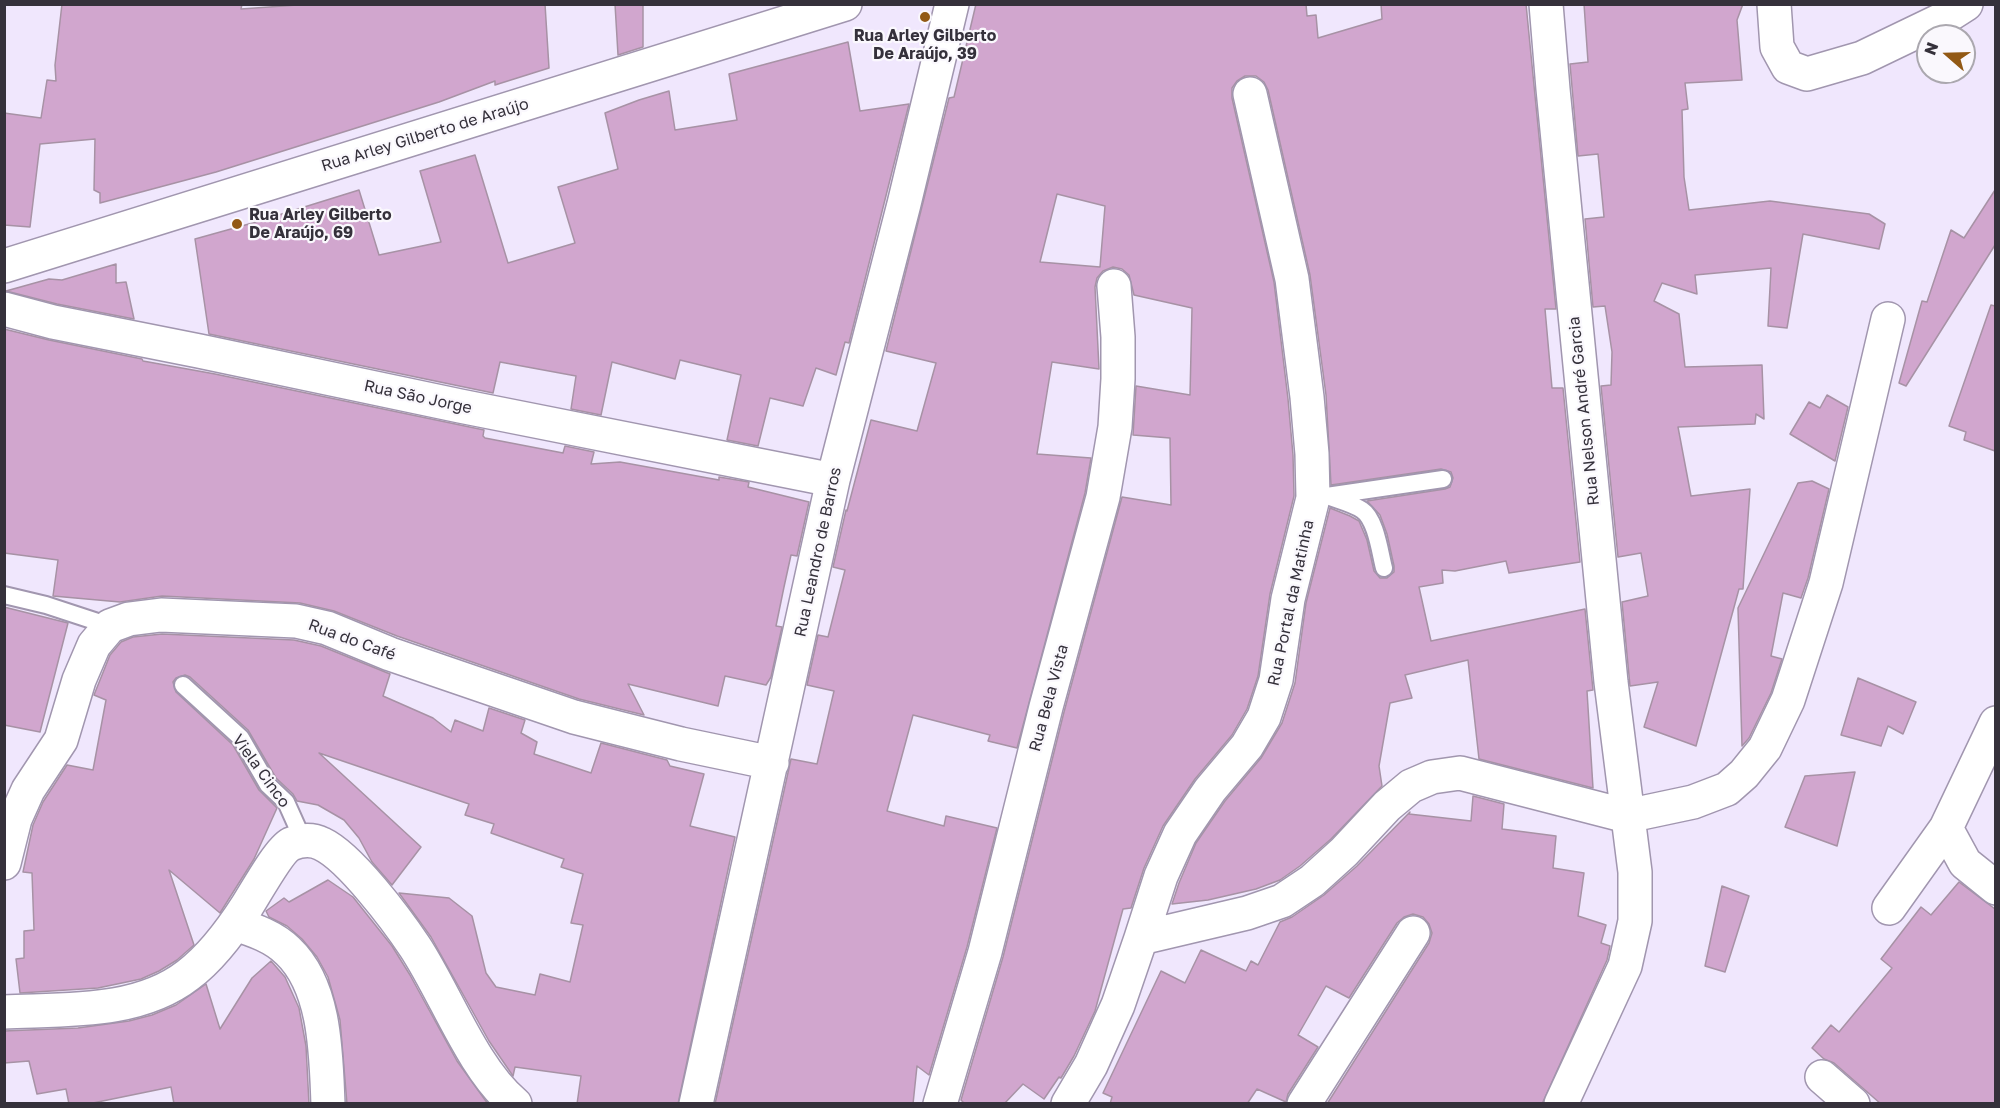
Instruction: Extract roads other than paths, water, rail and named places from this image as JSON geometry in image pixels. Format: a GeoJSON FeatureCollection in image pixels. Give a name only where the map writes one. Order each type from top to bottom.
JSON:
{"type":"FeatureCollection","features":[{"type":"Feature","properties":{"kind":"street","name":"Rua Arley Gilberto de Araújo"},"geometry":{"type":"LineString","coordinates":[[4,266],[845,4]]}},
{"type":"Feature","properties":{"kind":"street","name":"Rua Leandro de Barros"},"geometry":{"type":"LineString","coordinates":[[696,1104],[833,480],[904,204],[952,4]]}},
{"type":"Feature","properties":{"kind":"street","name":"Rua Nelson André Garcia"},"geometry":{"type":"LineString","coordinates":[[1546,4],[1609,658],[1635,872],[1635,921],[1625,966],[1561,1104]]}},
{"type":"Feature","properties":{"kind":"street"},"geometry":{"type":"LineString","coordinates":[[1774,4],[1777,47],[1788,67],[1807,74],[1862,58],[1941,20],[1966,4]]}},
{"type":"Feature","properties":{"kind":"street","name":"Rua Portal da Matinha"},"geometry":{"type":"LineString","coordinates":[[1068,1104],[1092,1065],[1118,1005],[1161,876],[1180,834],[1210,790],[1247,746],[1264,717],[1276,680],[1288,599],[1320,497],[1312,454],[1292,279],[1250,94]]}},
{"type":"Feature","properties":{"kind":"street","name":"Rua Bela Vista"},"geometry":{"type":"LineString","coordinates":[[940,1104],[985,952],[1046,707],[1103,497],[1115,427],[1118,379],[1118,337],[1114,286]]}},
{"type":"Feature","properties":{"kind":"street","name":"Rua São Jorge"},"geometry":{"type":"LineString","coordinates":[[4,309],[53,322],[460,406],[833,480]]}},
{"type":"Feature","properties":{"kind":"street"},"geometry":{"type":"LineString","coordinates":[[1141,938],[1247,913],[1282,901],[1312,881],[1395,799],[1411,786],[1432,777],[1460,773],[1627,816],[1693,802],[1727,789],[1744,774],[1765,748],[1788,700],[1826,583],[1888,319]]}},
{"type":"Feature","properties":{"kind":"street","name":"Rua do Café"},"geometry":{"type":"LineString","coordinates":[[110,626],[129,619],[161,615],[296,621],[327,628],[390,654],[574,717],[681,744],[772,763]]}},
{"type":"Feature","properties":{"kind":"street"},"geometry":{"type":"LineString","coordinates":[[4,863],[15,819],[28,790],[61,740],[79,680],[90,654],[94,645],[110,626]]}},
{"type":"Feature","properties":{"kind":"street"},"geometry":{"type":"LineString","coordinates":[[1889,908],[1946,828],[1995,723]]}},
{"type":"Feature","properties":{"kind":"street"},"geometry":{"type":"LineString","coordinates":[[1946,828],[1965,863],[1995,888]]}},
{"type":"Feature","properties":{"kind":"street"},"geometry":{"type":"LineString","coordinates":[[4,1012],[85,1008],[134,1001],[158,993],[188,975],[220,944],[266,878],[277,857],[289,845],[303,840],[320,843],[342,857],[376,896],[415,947],[472,1049],[492,1079],[515,1104]]}},
{"type":"Feature","properties":{"kind":"street"},"geometry":{"type":"LineString","coordinates":[[235,924],[255,930],[277,943],[299,963],[312,990],[321,1019],[326,1055],[328,1104]]}},
{"type":"Feature","properties":{"kind":"street"},"geometry":{"type":"LineString","coordinates":[[1304,1104],[1413,933]]}},
{"type":"Feature","properties":{"kind":"street"},"geometry":{"type":"LineString","coordinates":[[1822,1077],[1853,1104]]}},
{"type":"Feature","properties":{"kind":"lane"},"geometry":{"type":"LineString","coordinates":[[1320,497],[1443,479]]}},
{"type":"Feature","properties":{"kind":"lane"},"geometry":{"type":"LineString","coordinates":[[1320,497],[1362,509],[1368,514],[1384,568]]}},
{"type":"Feature","properties":{"kind":"lane"},"geometry":{"type":"LineString","coordinates":[[4,595],[46,605],[110,626]]}},
{"type":"Feature","properties":{"kind":"lane","name":"Viela Cinco"},"geometry":{"type":"LineString","coordinates":[[183,685],[241,738],[268,785],[285,802],[303,840]]}},
{"type":"Feature","properties":{"kind":"place","name":"Rua Arley Gilberto De Araújo, 39"},"geometry":{"type":"Point","coordinates":[925,17]}},
{"type":"Feature","properties":{"kind":"place","name":"Rua Arley Gilberto De Araújo, 69"},"geometry":{"type":"Point","coordinates":[237,224]}}]}
